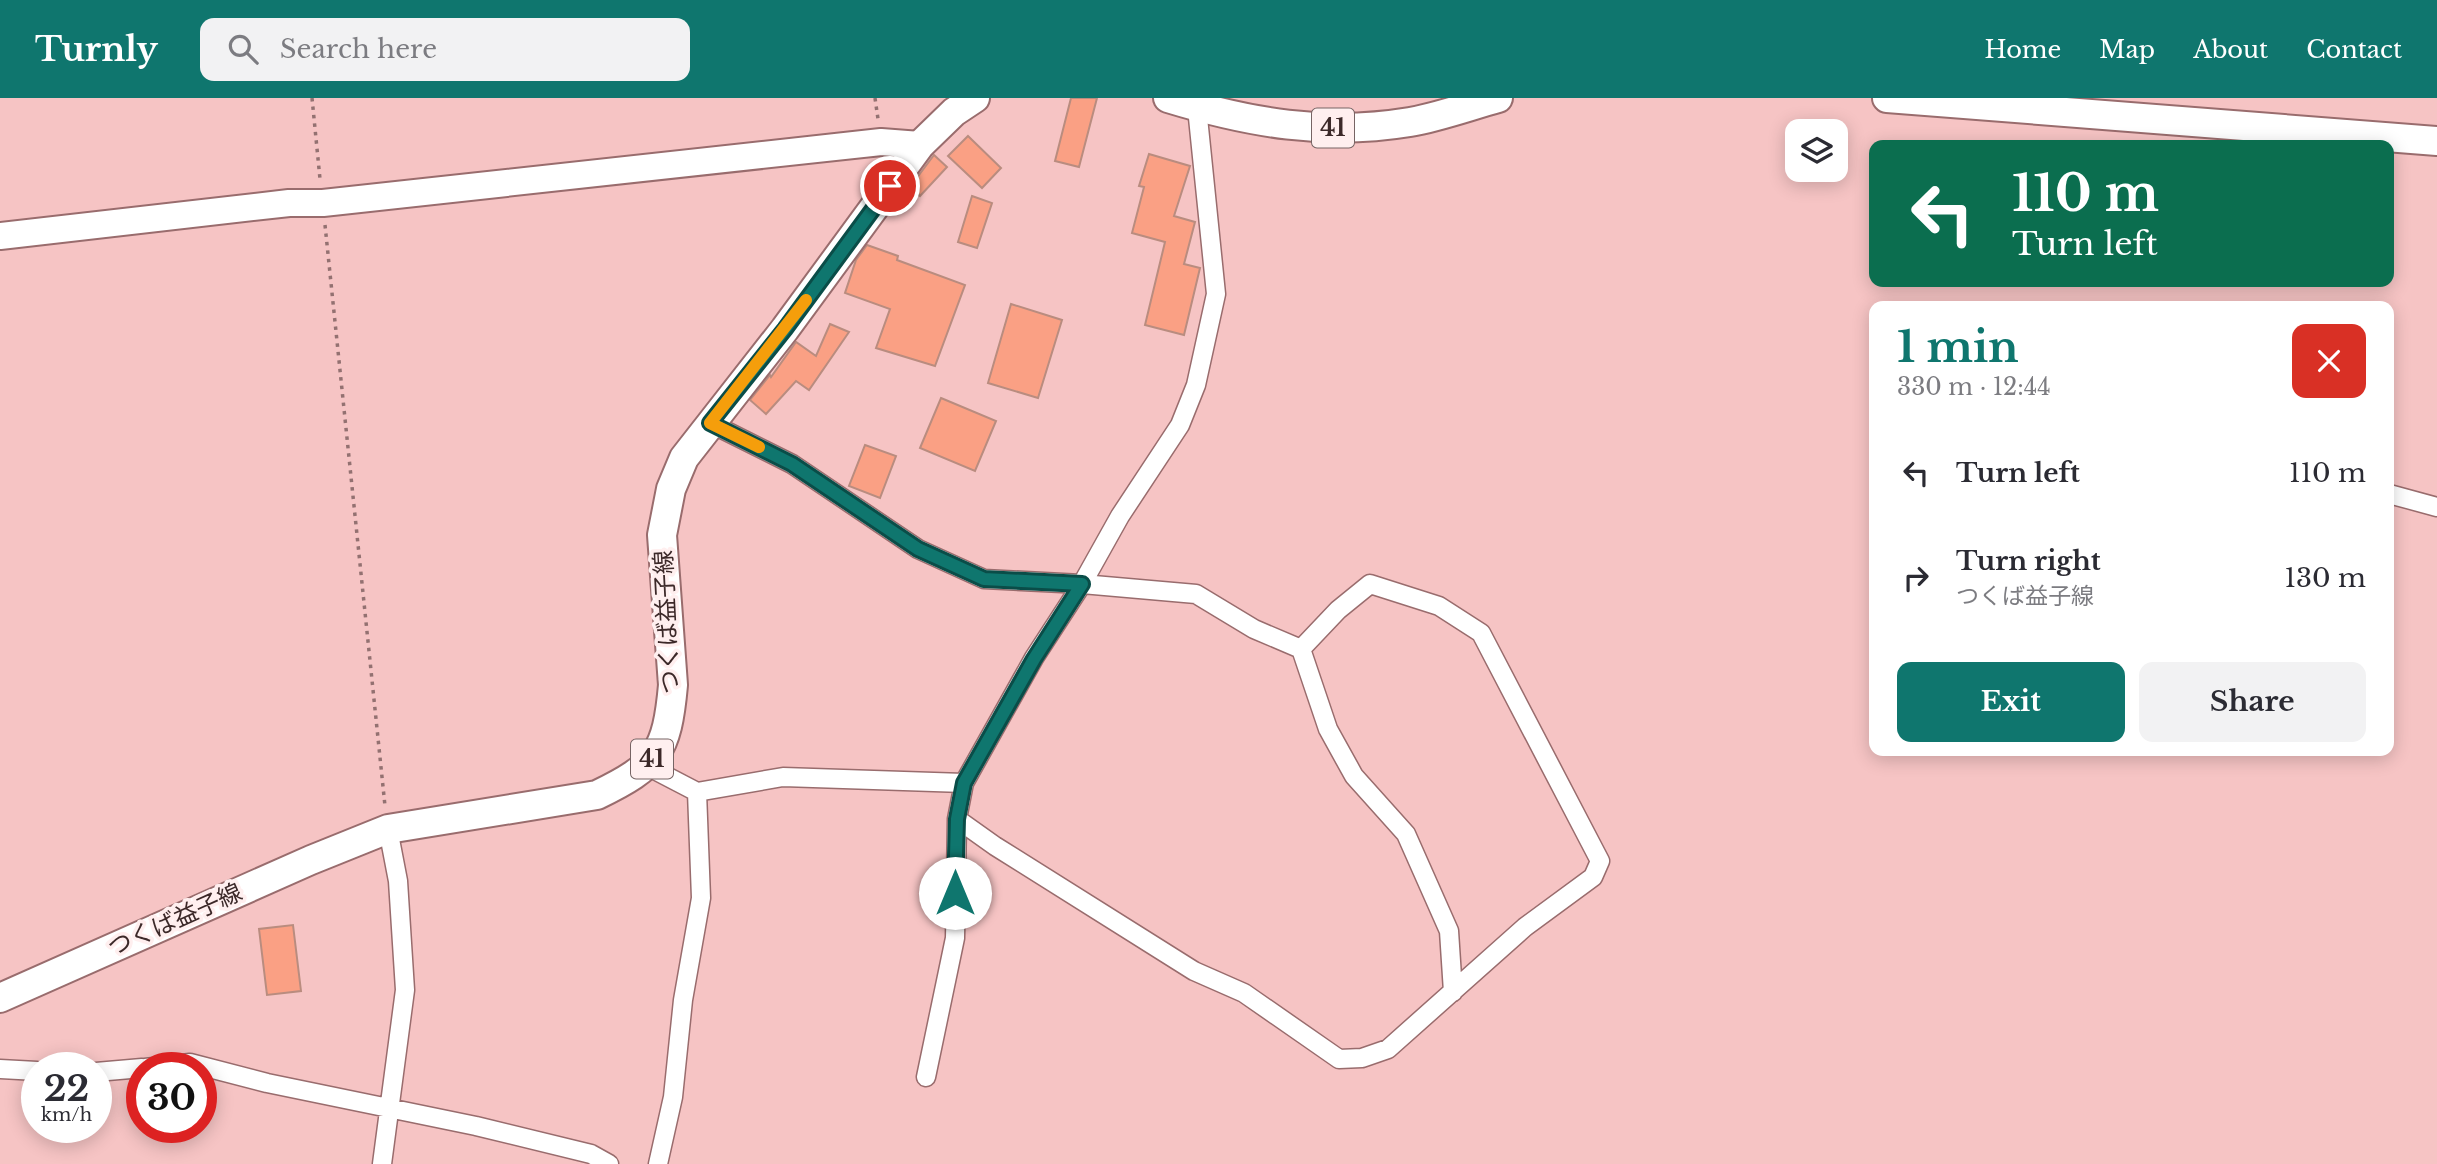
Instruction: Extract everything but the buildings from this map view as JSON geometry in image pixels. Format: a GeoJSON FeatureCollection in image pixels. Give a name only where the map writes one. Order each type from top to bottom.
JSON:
{"type":"FeatureCollection","features":[{"type":"Feature","properties":{"kind":"main road","name":"つくば益子線"},"geometry":{"type":"LineString","coordinates":[[0,998],[388,829],[597,795],[647,766],[660,750],[667,729],[673,685],[662,535],[671,489],[684,458],[785,329],[920,145],[954,112],[975,98]]}},
{"type":"Feature","properties":{"kind":"main road","name":"41"},"geometry":{"type":"LineString","coordinates":[[1168,98],[1196,102],[1275,125],[1331,129],[1412,122],[1498,98]]}},
{"type":"Feature","properties":{"kind":"main road"},"geometry":{"type":"LineString","coordinates":[[1886,98],[2437,141]]}},
{"type":"Feature","properties":{"kind":"street"},"geometry":{"type":"LineString","coordinates":[[926,1077],[955,938],[957,819],[964,783],[1034,659],[1082,584],[1120,516],[1180,425],[1196,385],[1216,294],[1196,102]]}},
{"type":"Feature","properties":{"kind":"street"},"geometry":{"type":"LineString","coordinates":[[0,236],[289,203],[323,203],[881,142],[920,145]]}},
{"type":"Feature","properties":{"kind":"street"},"geometry":{"type":"LineString","coordinates":[[710,423],[792,464],[918,549],[984,579],[1196,594],[1254,629],[1301,649],[1328,729],[1354,776],[1406,834],[1438,906],[1448,930],[1453,992]]}},
{"type":"Feature","properties":{"kind":"street"},"geometry":{"type":"LineString","coordinates":[[2394,495],[2437,507]]}},
{"type":"Feature","properties":{"kind":"street"},"geometry":{"type":"LineString","coordinates":[[957,819],[995,846],[1194,971],[1244,993],[1339,1059],[1362,1058],[1388,1049],[1525,927],[1593,877],[1600,861],[1481,634],[1439,606],[1370,584],[1338,610],[1301,649]]}},
{"type":"Feature","properties":{"kind":"street"},"geometry":{"type":"LineString","coordinates":[[647,766],[697,792],[783,777],[964,783]]}},
{"type":"Feature","properties":{"kind":"street"},"geometry":{"type":"LineString","coordinates":[[658,1164],[673,1097],[683,1000],[701,898],[697,792]]}},
{"type":"Feature","properties":{"kind":"street"},"geometry":{"type":"LineString","coordinates":[[382,1164],[405,990],[398,881],[388,829]]}},
{"type":"Feature","properties":{"kind":"street"},"geometry":{"type":"LineString","coordinates":[[0,1069],[21,1070]]}},
{"type":"Feature","properties":{"kind":"street"},"geometry":{"type":"LineString","coordinates":[[217,1070],[591,1154],[609,1164]]}},
{"type":"Feature","properties":{"kind":"path"},"geometry":{"type":"LineString","coordinates":[[312,98],[388,829]]}},
{"type":"Feature","properties":{"kind":"slow traffic"},"geometry":{"type":"LineString","coordinates":[[759,447],[710,423],[806,300]]}},
{"type":"Feature","properties":{"kind":"route"},"geometry":{"type":"LineString","coordinates":[[890,186],[785,329],[710,423],[792,464],[918,549],[984,579],[1082,584],[1034,659],[964,783],[957,819],[955,893]]}}]}
